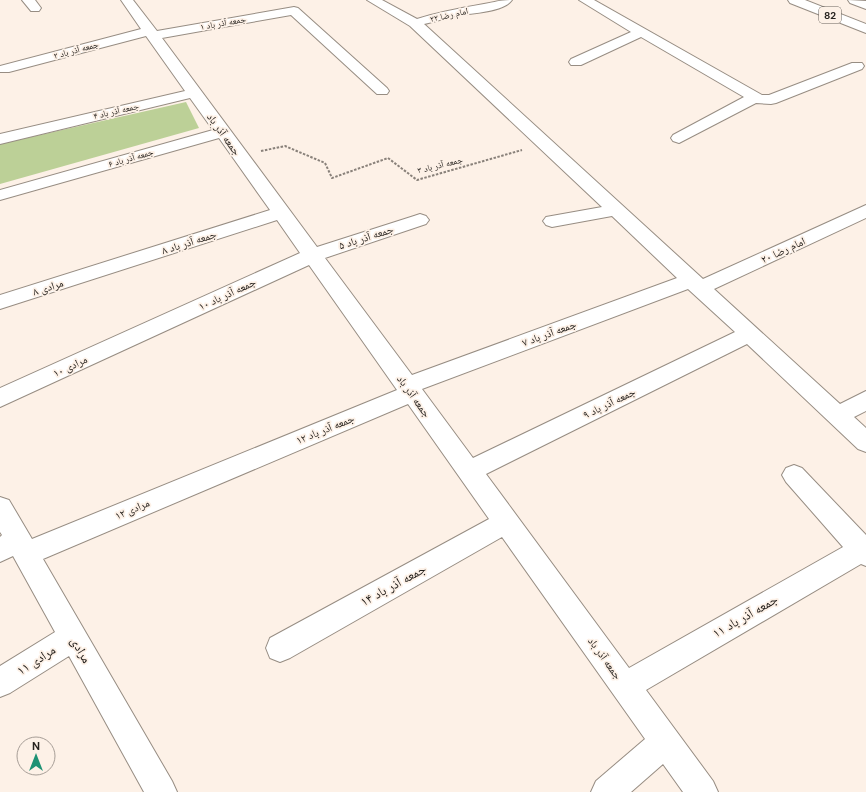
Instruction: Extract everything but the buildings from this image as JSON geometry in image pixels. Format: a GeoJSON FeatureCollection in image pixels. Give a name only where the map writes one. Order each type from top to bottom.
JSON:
{"type":"FeatureCollection","features":[{"type":"Feature","properties":{"kind":"street","name":"جمعه آذر باد"},"geometry":{"type":"LineString","coordinates":[[127,0],[702,792]]}},
{"type":"Feature","properties":{"kind":"street"},"geometry":{"type":"LineString","coordinates":[[374,0],[415,23],[866,442]]}},
{"type":"Feature","properties":{"kind":"street","name":"امام رضا ۲۲"},"geometry":{"type":"LineString","coordinates":[[415,23],[455,12],[489,7],[506,0]]}},
{"type":"Feature","properties":{"kind":"street"},"geometry":{"type":"LineString","coordinates":[[585,0],[755,97],[771,100],[857,66]]}},
{"type":"Feature","properties":{"kind":"street","name":"82"},"geometry":{"type":"LineString","coordinates":[[794,0],[866,29]]}},
{"type":"Feature","properties":{"kind":"street","name":"82"},"geometry":{"type":"LineString","coordinates":[[854,0],[866,5]]}},
{"type":"Feature","properties":{"kind":"street","name":"جمعه آذر باد ۱"},"geometry":{"type":"LineString","coordinates":[[151,34],[294,11],[382,92]]}},
{"type":"Feature","properties":{"kind":"street"},"geometry":{"type":"LineString","coordinates":[[576,62],[641,32]]}},
{"type":"Feature","properties":{"kind":"street","name":"جمعه آذر باد ۲"},"geometry":{"type":"LineString","coordinates":[[4,69],[151,34]]}},
{"type":"Feature","properties":{"kind":"street","name":"جمعه آذر باد ۴"},"geometry":{"type":"LineString","coordinates":[[0,139],[194,93]]}},
{"type":"Feature","properties":{"kind":"street"},"geometry":{"type":"LineString","coordinates":[[679,138],[755,97]]}},
{"type":"Feature","properties":{"kind":"street","name":"جمعه آذر باد ۶"},"geometry":{"type":"LineString","coordinates":[[0,195],[222,132]]}},
{"type":"Feature","properties":{"kind":"street"},"geometry":{"type":"LineString","coordinates":[[552,221],[615,210]]}},
{"type":"Feature","properties":{"kind":"street","name":"امام رضا ۲۰"},"geometry":{"type":"LineString","coordinates":[[696,284],[866,211]]}},
{"type":"Feature","properties":{"kind":"street","name":"جمعه آذر باد ۸"},"geometry":{"type":"LineString","coordinates":[[96,272],[281,213]]}},
{"type":"Feature","properties":{"kind":"street","name":"جمعه آذر باد ۵"},"geometry":{"type":"LineString","coordinates":[[313,255],[420,220]]}},
{"type":"Feature","properties":{"kind":"street","name":"جمعه آذر باد ۱۰"},"geometry":{"type":"LineString","coordinates":[[141,334],[313,255]]}},
{"type":"Feature","properties":{"kind":"street","name":"مرادی ۸"},"geometry":{"type":"LineString","coordinates":[[0,302],[96,272]]}},
{"type":"Feature","properties":{"kind":"street","name":"جمعه آذر باد ۷"},"geometry":{"type":"LineString","coordinates":[[410,390],[696,284]]}},
{"type":"Feature","properties":{"kind":"street","name":"مرادی ۱۰"},"geometry":{"type":"LineString","coordinates":[[0,398],[141,334]]}},
{"type":"Feature","properties":{"kind":"street","name":"جمعه آذر باد ۹"},"geometry":{"type":"LineString","coordinates":[[469,471],[750,334]]}},
{"type":"Feature","properties":{"kind":"street","name":"جمعه آذر باد ۱۲"},"geometry":{"type":"LineString","coordinates":[[239,464],[410,390]]}},
{"type":"Feature","properties":{"kind":"street"},"geometry":{"type":"LineString","coordinates":[[837,416],[866,400]]}},
{"type":"Feature","properties":{"kind":"street","name":"مرادی ۱۲"},"geometry":{"type":"LineString","coordinates":[[15,548],[239,464]]}},
{"type":"Feature","properties":{"kind":"street"},"geometry":{"type":"LineString","coordinates":[[794,474],[864,550]]}},
{"type":"Feature","properties":{"kind":"street","name":"مرادی"},"geometry":{"type":"LineString","coordinates":[[0,508],[15,548],[73,637],[161,792]]}},
{"type":"Feature","properties":{"kind":"street","name":"جمعه آذر باد ۱۴"},"geometry":{"type":"LineString","coordinates":[[280,648],[506,522]]}},
{"type":"Feature","properties":{"kind":"street","name":"جمعه آذر باد ۱۱"},"geometry":{"type":"LineString","coordinates":[[625,686],[864,550]]}},
{"type":"Feature","properties":{"kind":"street","name":"مرادی ۱۱"},"geometry":{"type":"LineString","coordinates":[[0,683],[73,637]]}},
{"type":"Feature","properties":{"kind":"street"},"geometry":{"type":"LineString","coordinates":[[607,792],[665,742]]}},
{"type":"Feature","properties":{"kind":"path","name":"جمعه آذر باد ۳"},"geometry":{"type":"LineString","coordinates":[[239,155],[285,146],[325,163],[332,178],[388,158],[417,180],[544,143]]}},
{"type":"Feature","properties":{"kind":"green space"},"geometry":{"type":"Polygon","coordinates":[[[186,102],[199,128],[0,184],[0,144],[186,102]]]}}]}
